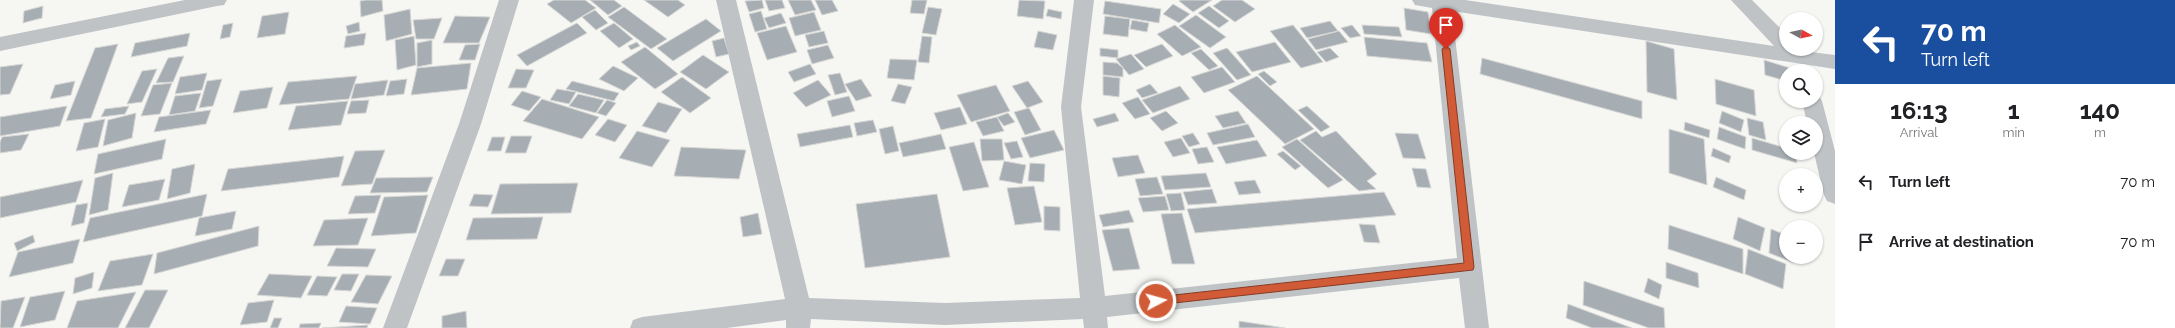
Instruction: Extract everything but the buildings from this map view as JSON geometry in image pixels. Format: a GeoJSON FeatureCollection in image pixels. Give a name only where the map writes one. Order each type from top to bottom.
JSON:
{"type":"FeatureCollection","features":[{"type":"Feature","properties":{"kind":"street"},"geometry":{"type":"LineString","coordinates":[[0,44],[217,0]]}},
{"type":"Feature","properties":{"kind":"street"},"geometry":{"type":"LineString","coordinates":[[395,328],[470,124],[509,0]]}},
{"type":"Feature","properties":{"kind":"street"},"geometry":{"type":"LineString","coordinates":[[726,0],[798,318]]}},
{"type":"Feature","properties":{"kind":"street"},"geometry":{"type":"LineString","coordinates":[[1084,0],[1071,107],[1094,318]]}},
{"type":"Feature","properties":{"kind":"street"},"geometry":{"type":"LineString","coordinates":[[1741,0],[1779,40]]}},
{"type":"Feature","properties":{"kind":"street"},"geometry":{"type":"LineString","coordinates":[[1477,328],[1435,1],[1779,54]]}},
{"type":"Feature","properties":{"kind":"street"},"geometry":{"type":"LineString","coordinates":[[1795,56],[1835,62]]}},
{"type":"Feature","properties":{"kind":"street"},"geometry":{"type":"LineString","coordinates":[[1814,108],[1835,195]]}},
{"type":"Feature","properties":{"kind":"street"},"geometry":{"type":"LineString","coordinates":[[642,328],[798,318],[945,314],[1094,318],[1470,267]]}},
{"type":"Feature","properties":{"kind":"route"},"geometry":{"type":"LineString","coordinates":[[1156,301],[1470,267],[1446,49]]}}]}
